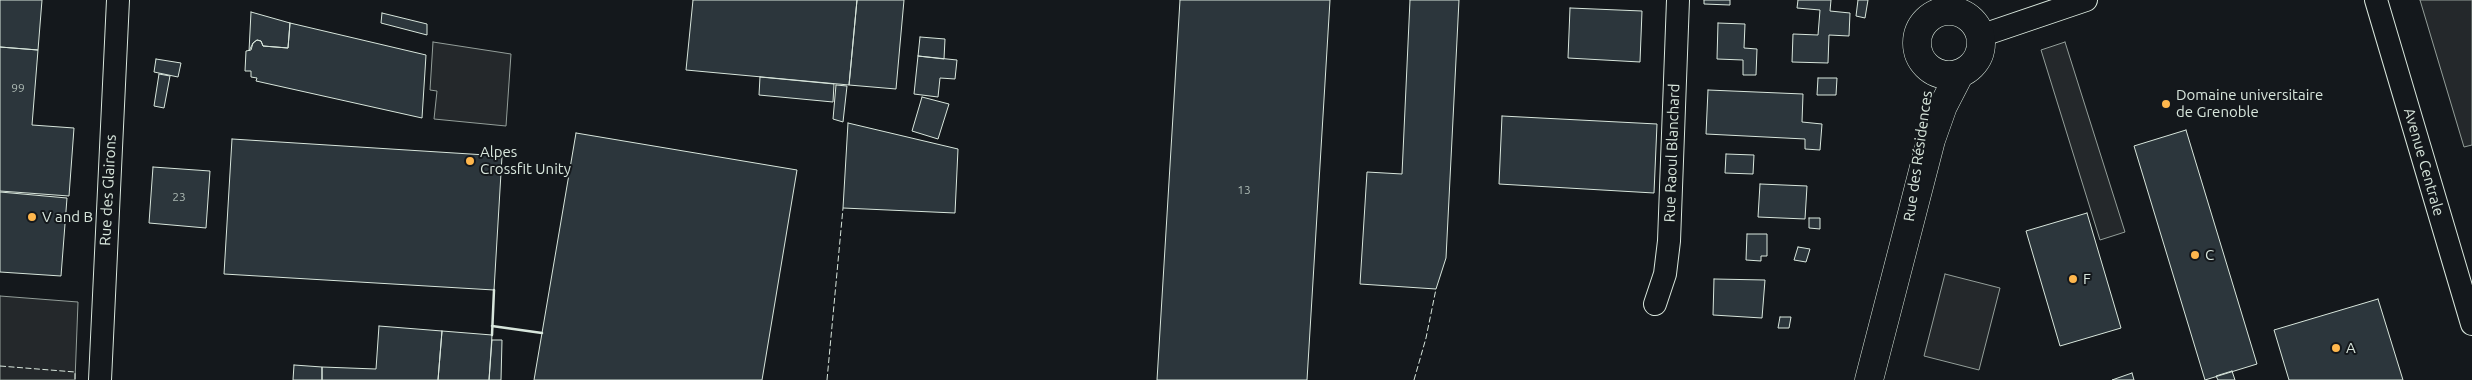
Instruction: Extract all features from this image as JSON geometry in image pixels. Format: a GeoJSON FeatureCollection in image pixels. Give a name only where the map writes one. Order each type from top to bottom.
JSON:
{"type":"FeatureCollection","features":[{"type":"Feature","properties":{"kind":"street","name":"Rue des Glairons"},"geometry":{"type":"LineString","coordinates":[[100,380],[118,0]]}},
{"type":"Feature","properties":{"kind":"street","name":"Rue Raoul Blanchard"},"geometry":{"type":"LineString","coordinates":[[1655,304],[1665,274],[1669,241],[1678,0]]}},
{"type":"Feature","properties":{"kind":"street"},"geometry":{"type":"LineString","coordinates":[[1917,0],[1921,28],[1918,47],[1920,56],[1931,69],[1941,74],[1960,73],[1976,60],[1981,44],[1980,36],[1971,20],[1964,15],[1942,6],[1921,28]]}},
{"type":"Feature","properties":{"kind":"street"},"geometry":{"type":"LineString","coordinates":[[1980,36],[2086,0]]}},
{"type":"Feature","properties":{"kind":"street","name":"Avenue Centrale"},"geometry":{"type":"LineString","coordinates":[[2376,0],[2472,324]]}},
{"type":"Feature","properties":{"kind":"street","name":"Rue des Résidences"},"geometry":{"type":"LineString","coordinates":[[1905,243],[1931,69]]}},
{"type":"Feature","properties":{"kind":"street","name":"Rue des Résidences"},"geometry":{"type":"LineString","coordinates":[[1869,380],[1931,140],[1943,106],[1960,73]]}},
{"type":"Feature","properties":{"kind":"shaded area"},"geometry":{"type":"Polygon","coordinates":[[[2420,0],[2472,0],[2472,145],[2464,147],[2420,0]]]}},
{"type":"Feature","properties":{"kind":"shaded area"},"geometry":{"type":"Polygon","coordinates":[[[433,42],[511,54],[506,126],[434,119],[437,91],[430,90],[433,42]]]}},
{"type":"Feature","properties":{"kind":"shaded area"},"geometry":{"type":"Polygon","coordinates":[[[2065,42],[2125,232],[2100,240],[2041,50],[2065,42]]]}},
{"type":"Feature","properties":{"kind":"shaded area"},"geometry":{"type":"Polygon","coordinates":[[[1945,274],[2000,288],[1979,370],[1924,356],[1945,274]]]}},
{"type":"Feature","properties":{"kind":"shaded area"},"geometry":{"type":"Polygon","coordinates":[[[0,296],[78,302],[75,380],[0,380],[0,296]]]}},
{"type":"Feature","properties":{"kind":"building"},"geometry":{"type":"Polygon","coordinates":[[[0,0],[42,0],[38,50],[0,47],[0,0]]]}},
{"type":"Feature","properties":{"kind":"building"},"geometry":{"type":"Polygon","coordinates":[[[693,0],[857,0],[849,85],[686,70],[693,0]]]}},
{"type":"Feature","properties":{"kind":"building"},"geometry":{"type":"Polygon","coordinates":[[[857,0],[904,0],[896,89],[849,85],[857,0]]]}},
{"type":"Feature","properties":{"kind":"building"},"geometry":{"type":"Polygon","coordinates":[[[1180,0],[1330,0],[1307,380],[1157,380],[1180,0]]]}},
{"type":"Feature","properties":{"kind":"building"},"geometry":{"type":"Polygon","coordinates":[[[1410,0],[1459,0],[1446,258],[1436,289],[1360,284],[1367,172],[1402,174],[1410,0]]]}},
{"type":"Feature","properties":{"kind":"building"},"geometry":{"type":"Polygon","coordinates":[[[1704,0],[1730,0],[1730,5],[1704,4],[1704,0]]]}},
{"type":"Feature","properties":{"kind":"building"},"geometry":{"type":"Polygon","coordinates":[[[1798,0],[1831,0],[1830,11],[1850,13],[1849,36],[1829,35],[1828,63],[1792,62],[1793,34],[1818,35],[1820,10],[1797,8],[1798,0]]]}},
{"type":"Feature","properties":{"kind":"building"},"geometry":{"type":"Polygon","coordinates":[[[1858,0],[1868,0],[1865,18],[1856,16],[1858,0]]]}},
{"type":"Feature","properties":{"kind":"building"},"geometry":{"type":"Polygon","coordinates":[[[1570,8],[1642,11],[1640,62],[1568,58],[1570,8]]]}},
{"type":"Feature","properties":{"kind":"building"},"geometry":{"type":"Polygon","coordinates":[[[251,12],[290,23],[288,48],[263,46],[261,41],[257,40],[249,51],[251,12]]]}},
{"type":"Feature","properties":{"kind":"building"},"geometry":{"type":"Polygon","coordinates":[[[382,13],[427,24],[427,35],[381,23],[382,13]]]}},
{"type":"Feature","properties":{"kind":"building"},"geometry":{"type":"Polygon","coordinates":[[[290,23],[426,55],[422,118],[256,81],[257,78],[251,77],[251,71],[245,71],[246,51],[251,50],[253,43],[257,40],[261,41],[263,46],[288,48],[290,23]]]}},
{"type":"Feature","properties":{"kind":"building"},"geometry":{"type":"Polygon","coordinates":[[[1718,23],[1745,24],[1744,48],[1757,49],[1756,75],[1743,75],[1743,60],[1717,59],[1718,23]]]}},
{"type":"Feature","properties":{"kind":"building"},"geometry":{"type":"Polygon","coordinates":[[[920,37],[945,39],[944,59],[918,56],[920,37]]]}},
{"type":"Feature","properties":{"kind":"building"},"geometry":{"type":"Polygon","coordinates":[[[0,47],[38,50],[32,125],[74,128],[69,196],[0,191],[0,47]]]}},
{"type":"Feature","properties":{"kind":"building"},"geometry":{"type":"Polygon","coordinates":[[[918,56],[957,60],[955,79],[940,78],[938,97],[914,94],[918,56]]]}},
{"type":"Feature","properties":{"kind":"building"},"geometry":{"type":"Polygon","coordinates":[[[156,59],[181,63],[178,77],[154,72],[156,59]]]}},
{"type":"Feature","properties":{"kind":"building"},"geometry":{"type":"Polygon","coordinates":[[[159,74],[170,76],[164,108],[154,106],[159,74]]]}},
{"type":"Feature","properties":{"kind":"building"},"geometry":{"type":"Polygon","coordinates":[[[760,77],[834,84],[833,102],[759,95],[760,77]]]}},
{"type":"Feature","properties":{"kind":"building"},"geometry":{"type":"Polygon","coordinates":[[[1818,78],[1837,78],[1836,95],[1817,95],[1818,78]]]}},
{"type":"Feature","properties":{"kind":"building"},"geometry":{"type":"Polygon","coordinates":[[[836,85],[847,86],[843,122],[833,119],[836,85]]]}},
{"type":"Feature","properties":{"kind":"building"},"geometry":{"type":"Polygon","coordinates":[[[1708,90],[1803,94],[1802,122],[1822,124],[1820,150],[1805,149],[1805,139],[1706,134],[1708,90]]]}},
{"type":"Feature","properties":{"kind":"building"},"geometry":{"type":"Polygon","coordinates":[[[922,97],[949,104],[938,139],[912,131],[922,97]]]}},
{"type":"Feature","properties":{"kind":"building"},"geometry":{"type":"Polygon","coordinates":[[[1502,116],[1657,124],[1654,193],[1499,184],[1502,116]]]}},
{"type":"Feature","properties":{"kind":"building"},"geometry":{"type":"Polygon","coordinates":[[[848,123],[958,149],[955,213],[843,208],[848,123]]]}},
{"type":"Feature","properties":{"kind":"building","name":"C"},"geometry":{"type":"Polygon","coordinates":[[[2186,130],[2257,364],[2205,380],[2134,146],[2186,130]]]}},
{"type":"Feature","properties":{"kind":"building"},"geometry":{"type":"Polygon","coordinates":[[[576,133],[797,170],[762,380],[534,380],[576,133]]]}},
{"type":"Feature","properties":{"kind":"building"},"geometry":{"type":"Polygon","coordinates":[[[232,139],[502,156],[494,290],[224,274],[232,139]]]}},
{"type":"Feature","properties":{"kind":"building"},"geometry":{"type":"Polygon","coordinates":[[[1726,154],[1754,155],[1753,174],[1725,173],[1726,154]]]}},
{"type":"Feature","properties":{"kind":"building"},"geometry":{"type":"Polygon","coordinates":[[[153,167],[210,171],[206,228],[149,223],[153,167]]]}},
{"type":"Feature","properties":{"kind":"building"},"geometry":{"type":"Polygon","coordinates":[[[1760,184],[1807,186],[1805,219],[1758,217],[1760,184]]]}},
{"type":"Feature","properties":{"kind":"building","name":"V and B"},"geometry":{"type":"Polygon","coordinates":[[[0,192],[67,198],[61,276],[0,272],[0,192]]]}},
{"type":"Feature","properties":{"kind":"building","name":"F"},"geometry":{"type":"Polygon","coordinates":[[[2087,213],[2121,328],[2060,346],[2026,231],[2087,213]]]}},
{"type":"Feature","properties":{"kind":"building"},"geometry":{"type":"Polygon","coordinates":[[[1809,218],[1820,218],[1820,229],[1809,228],[1809,218]]]}},
{"type":"Feature","properties":{"kind":"building"},"geometry":{"type":"Polygon","coordinates":[[[1747,234],[1767,234],[1767,256],[1761,256],[1761,261],[1746,260],[1747,234]]]}},
{"type":"Feature","properties":{"kind":"building"},"geometry":{"type":"Polygon","coordinates":[[[1798,247],[1810,249],[1806,262],[1794,260],[1798,247]]]}},
{"type":"Feature","properties":{"kind":"building"},"geometry":{"type":"Polygon","coordinates":[[[1714,279],[1765,280],[1762,318],[1713,315],[1714,279]]]}},
{"type":"Feature","properties":{"kind":"building","name":"A"},"geometry":{"type":"Polygon","coordinates":[[[2378,299],[2403,380],[2289,380],[2274,330],[2378,299]]]}},
{"type":"Feature","properties":{"kind":"building"},"geometry":{"type":"Polygon","coordinates":[[[1780,317],[1791,317],[1789,328],[1778,328],[1780,317]]]}},
{"type":"Feature","properties":{"kind":"building"},"geometry":{"type":"Polygon","coordinates":[[[379,326],[442,331],[438,380],[322,380],[322,367],[376,369],[379,326]]]}},
{"type":"Feature","properties":{"kind":"building"},"geometry":{"type":"Polygon","coordinates":[[[442,331],[492,335],[489,380],[438,380],[442,331]]]}},
{"type":"Feature","properties":{"kind":"building"},"geometry":{"type":"Polygon","coordinates":[[[492,340],[502,340],[501,380],[489,380],[492,340]]]}},
{"type":"Feature","properties":{"kind":"building"},"geometry":{"type":"Polygon","coordinates":[[[294,365],[322,367],[322,380],[293,380],[294,365]]]}},
{"type":"Feature","properties":{"kind":"building"},"geometry":{"type":"Polygon","coordinates":[[[2232,371],[2235,380],[2218,380],[2216,376],[2232,371]]]}},
{"type":"Feature","properties":{"kind":"building"},"geometry":{"type":"Polygon","coordinates":[[[2132,373],[2134,380],[2112,380],[2132,373]]]}},
{"type":"Feature","properties":{"kind":"fence"},"geometry":{"type":"LineString","coordinates":[[827,380],[843,208]]}},
{"type":"Feature","properties":{"kind":"fence"},"geometry":{"type":"LineString","coordinates":[[1414,380],[1426,338],[1436,289]]}},
{"type":"Feature","properties":{"kind":"fence"},"geometry":{"type":"LineString","coordinates":[[0,366],[75,372],[75,380]]}},
{"type":"Feature","properties":{"kind":"wall"},"geometry":{"type":"LineString","coordinates":[[492,335],[494,290]]}},
{"type":"Feature","properties":{"kind":"wall"},"geometry":{"type":"LineString","coordinates":[[492,326],[542,333]]}},
{"type":"Feature","properties":{"kind":"place","name":"Domaine universitaire de Grenoble"},"geometry":{"type":"Point","coordinates":[2166,104]}},
{"type":"Feature","properties":{"kind":"place","name":"Alpes Crossfit Unity"},"geometry":{"type":"Point","coordinates":[470,161]}},
{"type":"Feature","properties":{"kind":"place","name":"V and B"},"geometry":{"type":"Point","coordinates":[32,217]}},
{"type":"Feature","properties":{"kind":"place","name":"C"},"geometry":{"type":"Point","coordinates":[2195,255]}},
{"type":"Feature","properties":{"kind":"place","name":"F"},"geometry":{"type":"Point","coordinates":[2073,279]}},
{"type":"Feature","properties":{"kind":"place","name":"A"},"geometry":{"type":"Point","coordinates":[2336,348]}}]}
